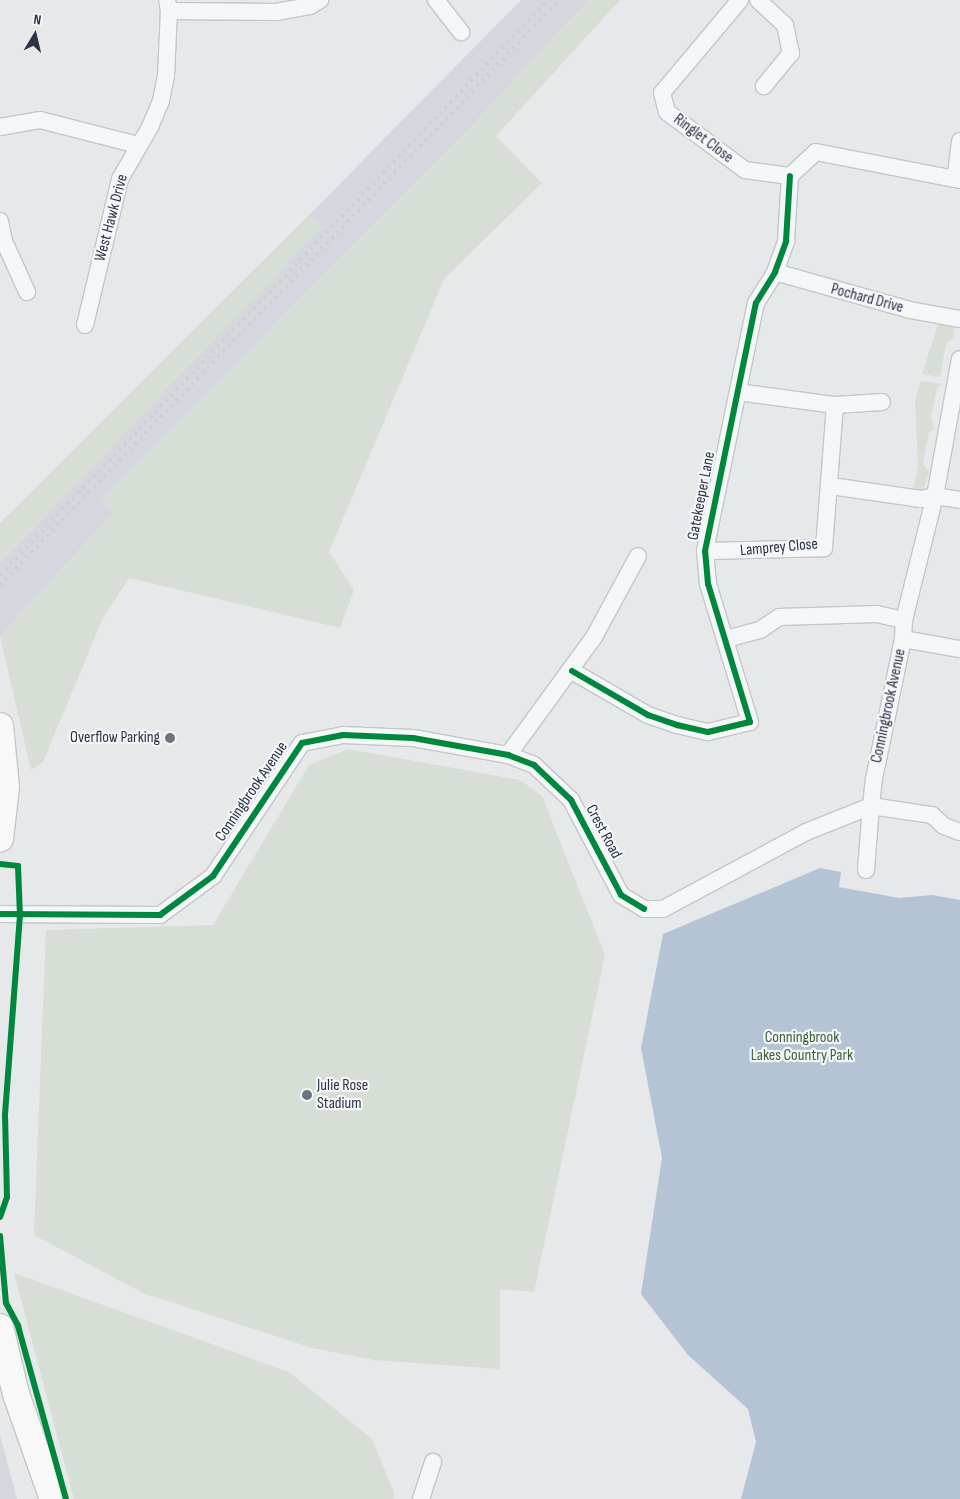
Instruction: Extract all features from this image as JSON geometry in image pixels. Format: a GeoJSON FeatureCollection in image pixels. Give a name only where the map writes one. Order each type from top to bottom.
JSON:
{"type":"FeatureCollection","features":[{"type":"Feature","properties":{"kind":"main road"},"geometry":{"type":"LineString","coordinates":[[0,726],[6,787],[0,839]]}},
{"type":"Feature","properties":{"kind":"main road"},"geometry":{"type":"LineString","coordinates":[[0,1327],[16,1394],[53,1499]]}},
{"type":"Feature","properties":{"kind":"street"},"geometry":{"type":"LineString","coordinates":[[168,5],[276,12],[310,6],[320,0]]}},
{"type":"Feature","properties":{"kind":"street"},"geometry":{"type":"LineString","coordinates":[[436,0],[461,32]]}},
{"type":"Feature","properties":{"kind":"street","name":"Ringlet Close"},"geometry":{"type":"LineString","coordinates":[[740,0],[662,93],[666,112],[745,170],[790,176]]}},
{"type":"Feature","properties":{"kind":"street"},"geometry":{"type":"LineString","coordinates":[[758,0],[785,25],[791,53],[764,86]]}},
{"type":"Feature","properties":{"kind":"street","name":"West Hawk Drive"},"geometry":{"type":"LineString","coordinates":[[86,325],[120,179],[150,127],[161,101],[166,76],[168,5]]}},
{"type":"Feature","properties":{"kind":"street"},"geometry":{"type":"LineString","coordinates":[[0,128],[40,120],[138,145]]}},
{"type":"Feature","properties":{"kind":"street"},"geometry":{"type":"LineString","coordinates":[[790,176],[816,152],[958,179],[960,141]]}},
{"type":"Feature","properties":{"kind":"street","name":"Gatekeeper Lane"},"geometry":{"type":"LineString","coordinates":[[572,671],[648,715],[708,732],[750,722],[708,584],[705,551],[756,303],[775,272],[786,242],[790,176]]}},
{"type":"Feature","properties":{"kind":"street"},"geometry":{"type":"LineString","coordinates":[[0,221],[2,241],[27,292]]}},
{"type":"Feature","properties":{"kind":"street","name":"Pochard Drive"},"geometry":{"type":"LineString","coordinates":[[775,272],[910,310],[960,320]]}},
{"type":"Feature","properties":{"kind":"street","name":"Conningbrook Avenue"},"geometry":{"type":"LineString","coordinates":[[866,870],[874,779],[903,638],[904,620],[935,496],[960,359]]}},
{"type":"Feature","properties":{"kind":"street"},"geometry":{"type":"LineString","coordinates":[[738,392],[835,405],[882,402]]}},
{"type":"Feature","properties":{"kind":"street","name":"Lamprey Close"},"geometry":{"type":"LineString","coordinates":[[705,551],[824,548],[831,486],[835,405]]}},
{"type":"Feature","properties":{"kind":"street"},"geometry":{"type":"LineString","coordinates":[[831,486],[921,499],[935,496],[960,500]]}},
{"type":"Feature","properties":{"kind":"street"},"geometry":{"type":"LineString","coordinates":[[508,755],[572,671],[638,556]]}},
{"type":"Feature","properties":{"kind":"street"},"geometry":{"type":"LineString","coordinates":[[726,638],[760,630],[779,617],[877,614],[904,620]]}},
{"type":"Feature","properties":{"kind":"street"},"geometry":{"type":"LineString","coordinates":[[903,638],[960,649]]}},
{"type":"Feature","properties":{"kind":"street","name":"Conningbrook Avenue"},"geometry":{"type":"LineString","coordinates":[[0,914],[160,915],[213,876],[302,743],[343,735],[413,738],[508,755]]}},
{"type":"Feature","properties":{"kind":"street","name":"Crest Road"},"geometry":{"type":"LineString","coordinates":[[508,755],[534,765],[571,800],[622,895],[644,910],[663,909],[806,832],[871,806]]}},
{"type":"Feature","properties":{"kind":"street"},"geometry":{"type":"LineString","coordinates":[[871,806],[932,815],[944,826],[960,832]]}},
{"type":"Feature","properties":{"kind":"street"},"geometry":{"type":"LineString","coordinates":[[421,1499],[433,1462]]}},
{"type":"Feature","properties":{"kind":"shaded area"},"geometry":{"type":"Polygon","coordinates":[[[521,0],[589,0],[478,119],[102,499],[113,513],[0,636],[0,563],[321,227],[309,215],[521,0]]]}},
{"type":"Feature","properties":{"kind":"shaded area"},"geometry":{"type":"Polygon","coordinates":[[[589,0],[620,0],[496,136],[542,183],[444,279],[329,552],[354,590],[340,628],[129,578],[102,620],[43,762],[31,770],[0,636],[113,513],[102,499],[478,119],[589,0]]]}},
{"type":"Feature","properties":{"kind":"shaded area"},"geometry":{"type":"Polygon","coordinates":[[[309,215],[322,227],[0,563],[0,523],[309,215]]]}},
{"type":"Feature","properties":{"kind":"shaded area"},"geometry":{"type":"Polygon","coordinates":[[[939,321],[952,325],[954,331],[953,339],[946,343],[940,377],[922,374],[939,321]]]}},
{"type":"Feature","properties":{"kind":"shaded area"},"geometry":{"type":"Polygon","coordinates":[[[921,381],[942,384],[937,388],[931,418],[935,429],[929,432],[923,463],[929,472],[923,491],[913,490],[918,465],[915,401],[921,381]]]}},
{"type":"Feature","properties":{"kind":"shaded area","name":"Julie Rose Stadium"},"geometry":{"type":"Polygon","coordinates":[[[348,749],[520,780],[542,796],[605,955],[534,1292],[500,1289],[500,1369],[374,1360],[312,1348],[143,1293],[34,1235],[46,930],[213,925],[309,765],[348,749]]]}},
{"type":"Feature","properties":{"kind":"shaded area"},"geometry":{"type":"Polygon","coordinates":[[[14,1273],[289,1372],[372,1439],[395,1495],[393,1499],[74,1499],[14,1273]]]}},
{"type":"Feature","properties":{"kind":"shaded area"},"geometry":{"type":"Polygon","coordinates":[[[0,1435],[17,1499],[0,1499],[0,1435]]]}},
{"type":"Feature","properties":{"kind":"water","name":"Conningbrook Lakes Country Park"},"geometry":{"type":"Polygon","coordinates":[[[820,868],[841,872],[839,887],[899,898],[932,895],[960,900],[960,1499],[741,1499],[756,1442],[748,1409],[688,1355],[641,1294],[662,1158],[641,1048],[663,934],[820,868]]]}},
{"type":"Feature","properties":{"kind":"railway"},"geometry":{"type":"LineString","coordinates":[[0,575],[548,0]]}},
{"type":"Feature","properties":{"kind":"railway"},"geometry":{"type":"LineString","coordinates":[[0,585],[560,0]]}},
{"type":"Feature","properties":{"kind":"cycle path"},"geometry":{"type":"LineString","coordinates":[[572,671],[648,715],[677,725],[708,732],[750,722],[708,584],[705,551],[756,303],[775,272],[786,241],[790,176]]}},
{"type":"Feature","properties":{"kind":"cycle path"},"geometry":{"type":"LineString","coordinates":[[0,914],[160,915],[213,876],[302,743],[343,735],[413,738],[508,755],[534,765],[571,800],[621,895],[644,909]]}},
{"type":"Feature","properties":{"kind":"cycle path"},"geometry":{"type":"LineString","coordinates":[[0,864],[18,866],[20,915],[5,1115],[7,1197],[0,1217]]}},
{"type":"Feature","properties":{"kind":"cycle path"},"geometry":{"type":"LineString","coordinates":[[0,1236],[6,1303],[18,1326],[66,1499]]}},
{"type":"Feature","properties":{"kind":"place","name":"Overflow Parking"},"geometry":{"type":"Point","coordinates":[170,738]}},
{"type":"Feature","properties":{"kind":"place","name":"Julie Rose Stadium"},"geometry":{"type":"Point","coordinates":[307,1095]}}]}
